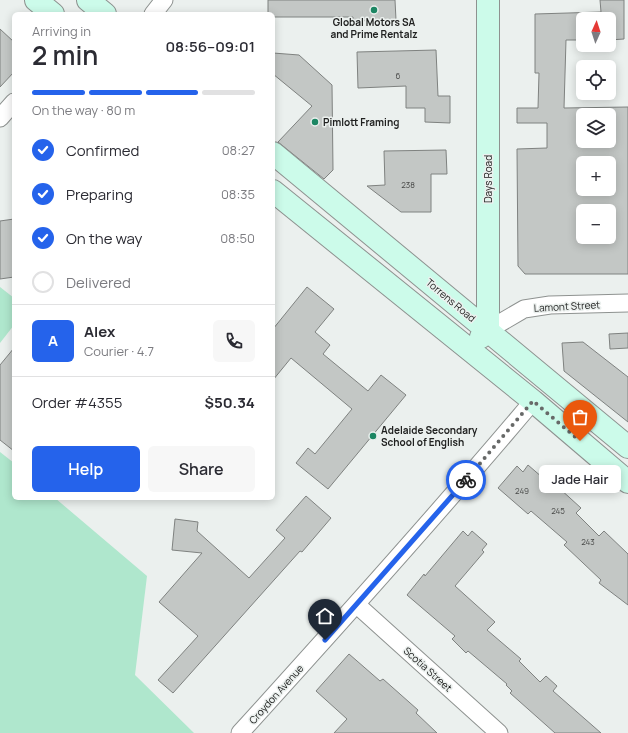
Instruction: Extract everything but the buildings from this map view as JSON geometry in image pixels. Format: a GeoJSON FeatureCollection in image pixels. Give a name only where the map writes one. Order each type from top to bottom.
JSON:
{"type":"FeatureCollection","features":[{"type":"Feature","properties":{"kind":"main road"},"geometry":{"type":"LineString","coordinates":[[36,0],[51,12]]}},
{"type":"Feature","properties":{"kind":"main road","name":"Days Road"},"geometry":{"type":"LineString","coordinates":[[488,0],[488,330]]}},
{"type":"Feature","properties":{"kind":"main road","name":"Torrens Road"},"geometry":{"type":"LineString","coordinates":[[275,154],[628,447]]}},
{"type":"Feature","properties":{"kind":"main road"},"geometry":{"type":"LineString","coordinates":[[275,193],[533,401],[628,482]]}},
{"type":"Feature","properties":{"kind":"main road"},"geometry":{"type":"LineString","coordinates":[[470,350],[488,330]]}},
{"type":"Feature","properties":{"kind":"street"},"geometry":{"type":"LineString","coordinates":[[155,12],[164,0]]}},
{"type":"Feature","properties":{"kind":"street"},"geometry":{"type":"LineString","coordinates":[[0,118],[12,104]]}},
{"type":"Feature","properties":{"kind":"street","name":"Lamont Street"},"geometry":{"type":"LineString","coordinates":[[488,330],[524,309],[550,305],[628,303]]}},
{"type":"Feature","properties":{"kind":"street","name":"Croydon Avenue"},"geometry":{"type":"LineString","coordinates":[[240,733],[357,605],[533,401]]}},
{"type":"Feature","properties":{"kind":"street","name":"Scotia Street"},"geometry":{"type":"LineString","coordinates":[[357,605],[499,733]]}},
{"type":"Feature","properties":{"kind":"green space"},"geometry":{"type":"Polygon","coordinates":[[[0,287],[12,296],[12,328],[0,343],[0,287]]]}},
{"type":"Feature","properties":{"kind":"green space"},"geometry":{"type":"Polygon","coordinates":[[[0,452],[12,461],[12,500],[57,500],[147,576],[135,675],[194,733],[0,733],[0,452]]]}},
{"type":"Feature","properties":{"kind":"way so far"},"geometry":{"type":"LineString","coordinates":[[466,480],[533,401],[580,441]]}},
{"type":"Feature","properties":{"kind":"place","name":"Global Motors SA and Prime Rentalz"},"geometry":{"type":"Point","coordinates":[374,10]}},
{"type":"Feature","properties":{"kind":"place","name":"Pimlott Framing"},"geometry":{"type":"Point","coordinates":[315,122]}},
{"type":"Feature","properties":{"kind":"place","name":"Adelaide Secondary School of English"},"geometry":{"type":"Point","coordinates":[373,436]}},
{"type":"Feature","properties":{"kind":"place","name":"Jade Hair"},"geometry":{"type":"Point","coordinates":[580,441]}},
{"type":"Feature","properties":{"kind":"route"},"geometry":{"type":"LineString","coordinates":[[325,640],[466,480]]}}]}
